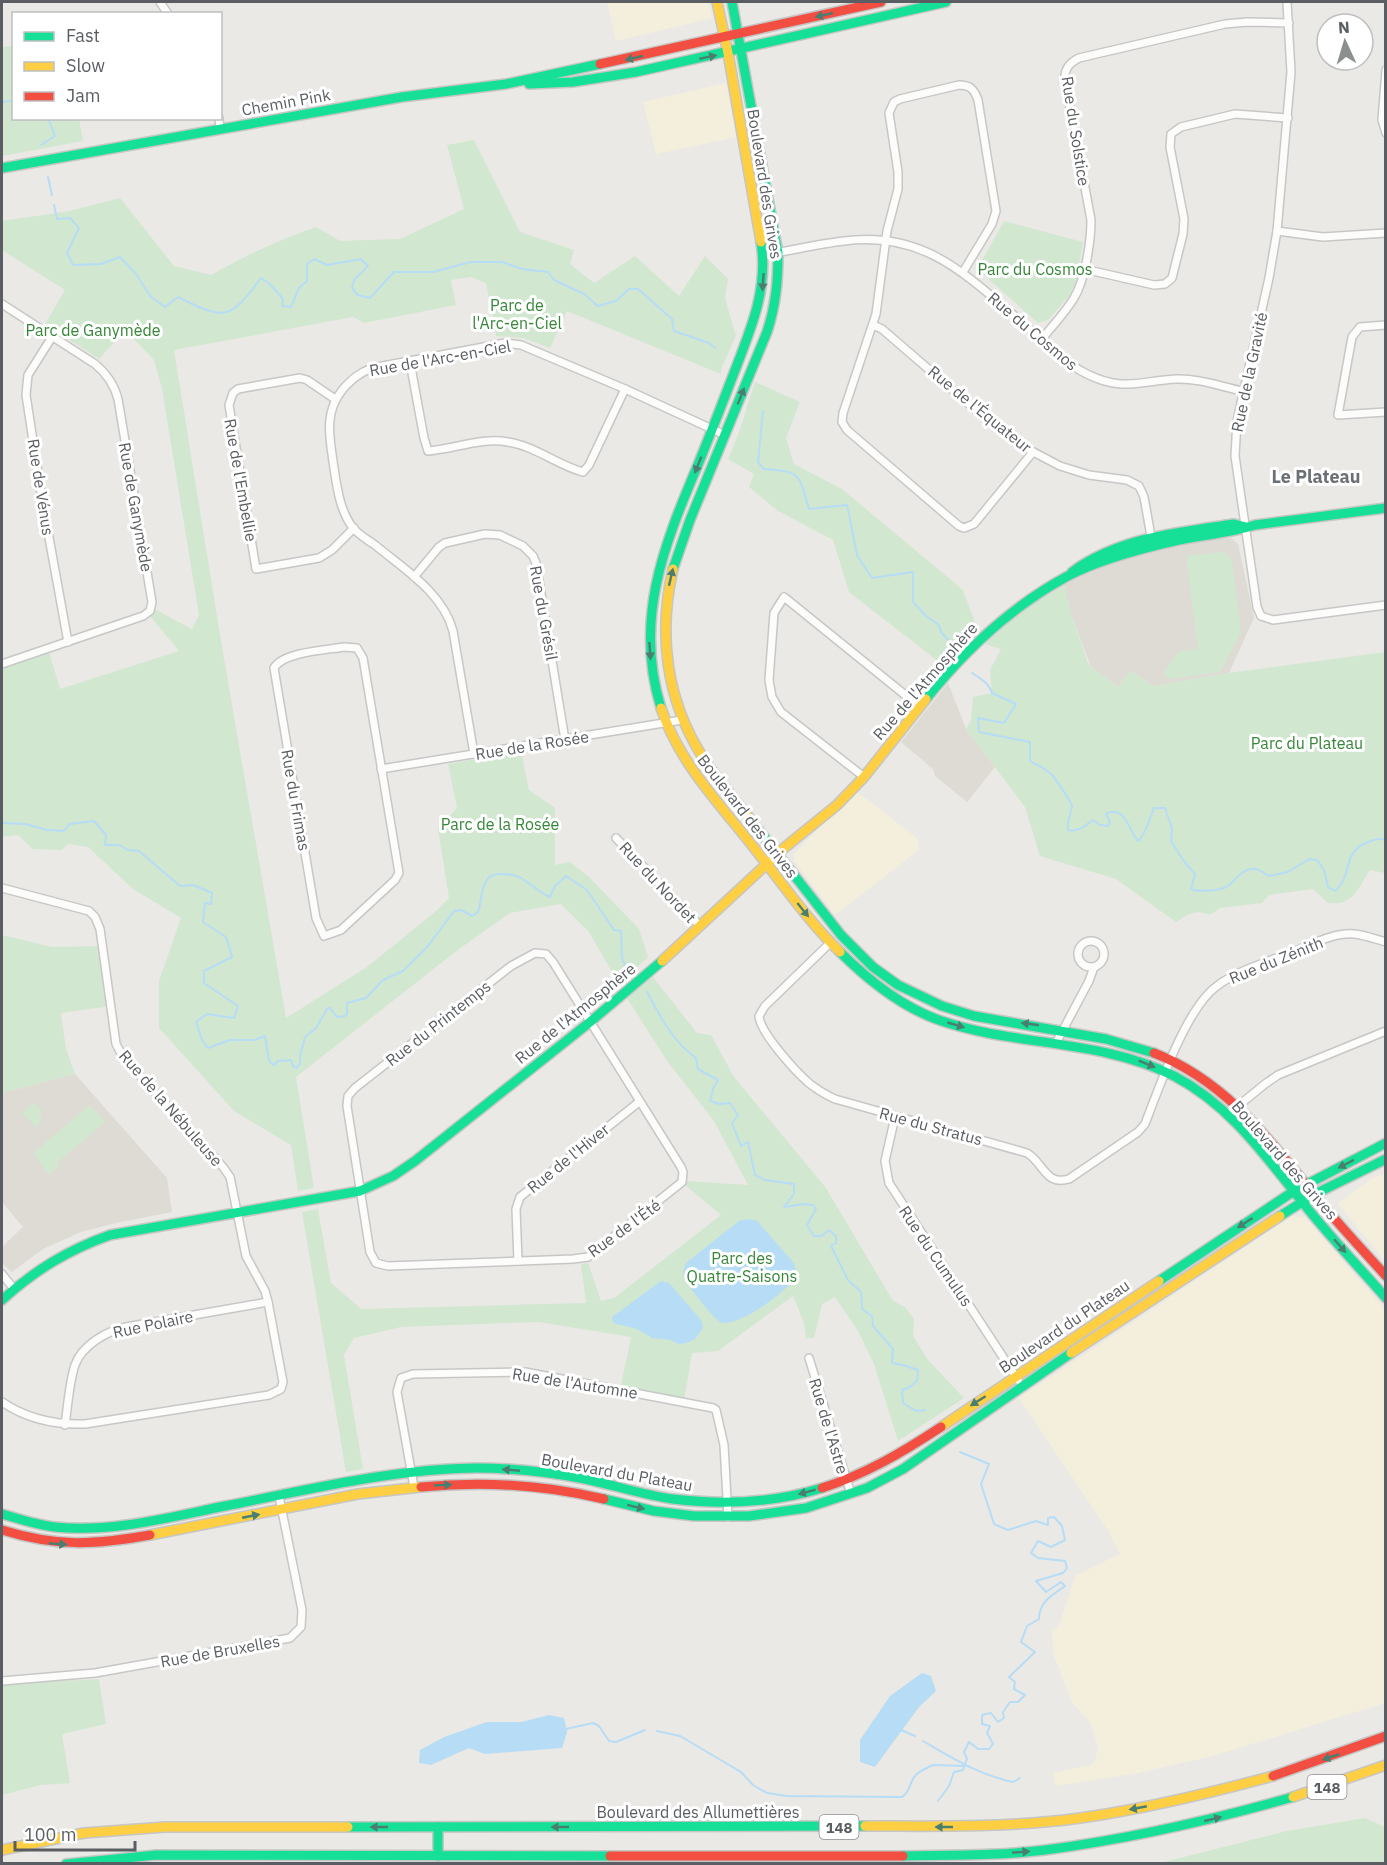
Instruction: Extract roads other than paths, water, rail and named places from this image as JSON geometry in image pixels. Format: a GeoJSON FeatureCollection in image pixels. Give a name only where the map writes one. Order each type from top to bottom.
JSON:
{"type":"FeatureCollection","features":[{"type":"Feature","properties":{"kind":"main road","name":"Boulevard des Grives"},"geometry":{"type":"LineString","coordinates":[[717,2],[763,255],[764,283],[758,311],[671,530],[653,586],[649,620],[652,672],[666,723],[685,758],[708,792],[830,943],[885,993],[921,1012],[969,1028],[1137,1060],[1165,1072],[1203,1094],[1254,1143],[1386,1298]]}},
{"type":"Feature","properties":{"kind":"main road","name":"Boulevard des Grives"},"geometry":{"type":"LineString","coordinates":[[732,2],[780,270],[775,307],[767,332],[676,557],[669,588],[665,616],[666,656],[672,689],[682,720],[703,758],[777,855],[840,935],[870,965],[925,1000],[982,1017],[1064,1029],[1131,1044],[1171,1059],[1207,1080],[1238,1105],[1386,1276]]}},
{"type":"Feature","properties":{"kind":"main road","name":"Chemin Pink"},"geometry":{"type":"LineString","coordinates":[[2,168],[402,97],[506,84],[739,35],[881,2]]}},
{"type":"Feature","properties":{"kind":"main road","name":"Chemin Pink"},"geometry":{"type":"LineString","coordinates":[[506,84],[563,84],[600,80],[742,50],[946,2]]}},
{"type":"Feature","properties":{"kind":"main road","name":"Rue de l'Atmosphère"},"geometry":{"type":"LineString","coordinates":[[2,1300],[52,1258],[88,1242],[110,1235],[360,1191],[393,1176],[415,1161],[653,969],[777,855],[837,805],[864,777],[938,684],[994,626],[1033,597],[1068,576],[1082,563],[1111,551],[1234,524],[1246,527],[1386,508]]}},
{"type":"Feature","properties":{"kind":"main road"},"geometry":{"type":"LineString","coordinates":[[830,943],[840,935]]}},
{"type":"Feature","properties":{"kind":"main road"},"geometry":{"type":"LineString","coordinates":[[921,1012],[925,1000]]}},
{"type":"Feature","properties":{"kind":"main road","name":"Boulevard du Plateau"},"geometry":{"type":"LineString","coordinates":[[2,1530],[54,1543],[79,1545],[106,1543],[357,1494],[414,1487],[494,1485],[586,1495],[667,1514],[728,1517],[793,1511],[851,1494],[903,1469],[1019,1381],[1294,1191],[1386,1143]]}},
{"type":"Feature","properties":{"kind":"main road","name":"Boulevard du Plateau"},"geometry":{"type":"LineString","coordinates":[[2,1514],[54,1528],[98,1529],[365,1478],[412,1472],[480,1468],[560,1476],[675,1499],[728,1502],[791,1496],[864,1473],[905,1451],[971,1406],[1019,1381],[1315,1194],[1386,1159]]}},
{"type":"Feature","properties":{"kind":"main road"},"geometry":{"type":"LineString","coordinates":[[557,1491],[560,1476]]}},
{"type":"Feature","properties":{"kind":"main road","name":"Boulevard des Allumettières"},"geometry":{"type":"LineString","coordinates":[[2,1850],[64,1836],[128,1828],[875,1827],[987,1826],[1032,1823],[1111,1813],[1199,1796],[1275,1775],[1386,1736]]}},
{"type":"Feature","properties":{"kind":"main road","name":"148"},"geometry":{"type":"LineString","coordinates":[[66,1863],[156,1855],[849,1857],[994,1854],[1044,1850],[1135,1836],[1267,1806],[1334,1785],[1386,1765]]}},
{"type":"Feature","properties":{"kind":"main road"},"geometry":{"type":"LineString","coordinates":[[438,1827],[438,1856]]}},
{"type":"Feature","properties":{"kind":"street","name":"Rue de la Gravité"},"geometry":{"type":"LineString","coordinates":[[1287,2],[1291,72],[1277,231],[1269,278],[1237,421],[1235,456],[1257,607],[1258,612],[1266,619],[1273,620],[1386,605]]}},
{"type":"Feature","properties":{"kind":"street","name":"Rue du Solstice"},"geometry":{"type":"LineString","coordinates":[[1042,339],[1075,297],[1084,269],[1091,233],[1091,220],[1065,80],[1067,67],[1079,58],[1225,24],[1247,22],[1289,24]]}},
{"type":"Feature","properties":{"kind":"street"},"geometry":{"type":"LineString","coordinates":[[1386,70],[1382,120],[1386,133]]}},
{"type":"Feature","properties":{"kind":"street"},"geometry":{"type":"LineString","coordinates":[[963,272],[992,224],[996,211],[978,100],[972,88],[966,85],[900,99],[891,106],[890,120],[899,179],[885,240],[873,325],[843,413],[843,426],[964,528],[974,524],[1033,452]]}},
{"type":"Feature","properties":{"kind":"street"},"geometry":{"type":"LineString","coordinates":[[1084,269],[1154,285],[1161,285],[1169,281],[1174,273],[1184,226],[1170,147],[1171,134],[1181,127],[1235,114],[1288,118]]}},
{"type":"Feature","properties":{"kind":"street"},"geometry":{"type":"LineString","coordinates":[[219,120],[220,129]]}},
{"type":"Feature","properties":{"kind":"street"},"geometry":{"type":"LineString","coordinates":[[1277,231],[1323,237],[1386,233]]}},
{"type":"Feature","properties":{"kind":"street","name":"Rue du Cosmos"},"geometry":{"type":"LineString","coordinates":[[763,255],[843,241],[885,240],[926,251],[963,272],[1077,369],[1110,383],[1134,385],[1176,379],[1243,392]]}},
{"type":"Feature","properties":{"kind":"street","name":"Rue de Ganymède"},"geometry":{"type":"LineString","coordinates":[[2,304],[100,369],[116,392],[152,602],[150,610],[143,616],[2,664]]}},
{"type":"Feature","properties":{"kind":"street","name":"Rue de l'Équateur"},"geometry":{"type":"LineString","coordinates":[[873,325],[882,329],[1020,445],[1060,466],[1089,475],[1127,480],[1139,486],[1144,497],[1152,543]]}},
{"type":"Feature","properties":{"kind":"street"},"geometry":{"type":"LineString","coordinates":[[1386,325],[1360,327],[1352,337],[1338,415],[1386,412]]}},
{"type":"Feature","properties":{"kind":"street","name":"Rue de Vénus"},"geometry":{"type":"LineString","coordinates":[[52,337],[28,375],[26,395],[68,642]]}},
{"type":"Feature","properties":{"kind":"street","name":"Rue de l'Arc-en-Ciel"},"geometry":{"type":"LineString","coordinates":[[474,754],[451,622],[443,607],[414,577],[354,528],[338,494],[328,426],[335,399],[353,378],[372,368],[505,344],[521,345],[725,435]]}},
{"type":"Feature","properties":{"kind":"street"},"geometry":{"type":"LineString","coordinates":[[410,362],[428,451],[488,441],[509,442],[528,447],[583,472],[589,465],[625,389]]}},
{"type":"Feature","properties":{"kind":"street","name":"Rue de l'Embellie"},"geometry":{"type":"LineString","coordinates":[[335,399],[307,380],[292,379],[238,389],[233,393],[229,405],[256,569],[319,558],[332,550],[354,528]]}},
{"type":"Feature","properties":{"kind":"street","name":"Rue du Grésil"},"geometry":{"type":"LineString","coordinates":[[414,577],[439,547],[452,541],[492,534],[507,538],[529,550],[536,563],[566,740]]}},
{"type":"Feature","properties":{"kind":"street"},"geometry":{"type":"LineString","coordinates":[[864,777],[781,712],[772,697],[769,680],[772,624],[774,613],[784,597],[920,706]]}},
{"type":"Feature","properties":{"kind":"street","name":"Rue du Frimas"},"geometry":{"type":"LineString","coordinates":[[344,647],[357,648],[363,658],[381,769],[399,868],[398,878],[341,930],[324,936],[316,918],[274,675],[274,669],[278,663],[287,657],[344,647]]}},
{"type":"Feature","properties":{"kind":"street","name":"Rue de la Rosée"},"geometry":{"type":"LineString","coordinates":[[381,769],[682,720]]}},
{"type":"Feature","properties":{"kind":"street","name":"Rue du Nordet"},"geometry":{"type":"LineString","coordinates":[[616,838],[700,926]]}},
{"type":"Feature","properties":{"kind":"street","name":"Rue de la Nébuleuse"},"geometry":{"type":"LineString","coordinates":[[2,888],[82,909],[95,917],[100,929],[114,1037],[119,1051],[227,1172],[233,1186],[246,1256],[265,1291],[268,1302],[283,1382],[277,1393],[97,1423],[65,1425],[28,1416],[2,1402]]}},
{"type":"Feature","properties":{"kind":"street","name":"Rue du Zénith"},"geometry":{"type":"LineString","coordinates":[[1171,1059],[1193,1016],[1208,994],[1218,985],[1342,934],[1358,934],[1386,942]]}},
{"type":"Feature","properties":{"kind":"street","name":"Rue du Stratus"},"geometry":{"type":"LineString","coordinates":[[830,943],[760,1011],[759,1021],[764,1030],[802,1077],[816,1089],[835,1099],[1022,1150],[1036,1159],[1052,1179],[1060,1182],[1069,1179],[1145,1124],[1171,1059]]}},
{"type":"Feature","properties":{"kind":"street","name":"Rue du Printemps"},"geometry":{"type":"LineString","coordinates":[[360,1191],[347,1106],[351,1092],[511,966],[535,953],[546,954],[590,1022]]}},
{"type":"Feature","properties":{"kind":"street"},"geometry":{"type":"LineString","coordinates":[[1056,1043],[1094,967]]}},
{"type":"Feature","properties":{"kind":"street","name":"Rue de l'Été"},"geometry":{"type":"LineString","coordinates":[[360,1191],[372,1258],[381,1265],[588,1257],[682,1182],[683,1172],[590,1022]]}},
{"type":"Feature","properties":{"kind":"street"},"geometry":{"type":"LineString","coordinates":[[1227,1115],[1278,1075],[1386,1031]]}},
{"type":"Feature","properties":{"kind":"street","name":"Rue de l'Hiver"},"geometry":{"type":"LineString","coordinates":[[518,1261],[516,1209],[520,1197],[639,1102]]}},
{"type":"Feature","properties":{"kind":"street","name":"Rue du Cumulus"},"geometry":{"type":"LineString","coordinates":[[895,1117],[885,1161],[889,1183],[1019,1381]]}},
{"type":"Feature","properties":{"kind":"street"},"geometry":{"type":"LineString","coordinates":[[2,1274],[14,1289]]}},
{"type":"Feature","properties":{"kind":"street","name":"Rue Polaire"},"geometry":{"type":"LineString","coordinates":[[65,1425],[75,1365],[83,1352],[106,1333],[126,1327],[268,1302]]}},
{"type":"Feature","properties":{"kind":"street","name":"Rue de l'Astre"},"geometry":{"type":"LineString","coordinates":[[809,1358],[851,1494]]}},
{"type":"Feature","properties":{"kind":"street","name":"Rue de l'Automne"},"geometry":{"type":"LineString","coordinates":[[414,1487],[397,1392],[401,1378],[413,1374],[525,1372],[716,1410],[724,1445],[728,1517]]}},
{"type":"Feature","properties":{"kind":"street","name":"Rue de Bruxelles"},"geometry":{"type":"LineString","coordinates":[[2,1681],[95,1672],[290,1638],[297,1634],[303,1619],[279,1496]]}},
{"type":"Feature","properties":{"kind":"water"},"geometry":{"type":"Polygon","coordinates":[[[748,1219],[757,1221],[794,1263],[797,1276],[783,1291],[752,1313],[731,1322],[722,1323],[707,1309],[690,1287],[684,1277],[684,1269],[687,1262],[739,1221],[748,1219]]]}},
{"type":"Feature","properties":{"kind":"water"},"geometry":{"type":"Polygon","coordinates":[[[661,1281],[669,1283],[702,1321],[703,1328],[695,1339],[687,1343],[678,1344],[671,1340],[652,1338],[637,1329],[613,1323],[612,1317],[661,1281]]]}},
{"type":"Feature","properties":{"kind":"water"},"geometry":{"type":"Polygon","coordinates":[[[922,1673],[931,1676],[936,1691],[919,1707],[875,1767],[860,1762],[860,1740],[890,1696],[922,1673]]]}},
{"type":"Feature","properties":{"kind":"water"},"geometry":{"type":"Polygon","coordinates":[[[549,1715],[564,1718],[567,1732],[562,1748],[485,1754],[469,1748],[431,1765],[419,1763],[420,1750],[444,1737],[487,1722],[521,1722],[549,1715]]]}},
{"type":"Feature","properties":{"kind":"waterway"},"geometry":{"type":"LineString","coordinates":[[2,102],[12,100]]}},
{"type":"Feature","properties":{"kind":"waterway"},"geometry":{"type":"LineString","coordinates":[[41,145],[55,136],[49,120]]}},
{"type":"Feature","properties":{"kind":"waterway"},"geometry":{"type":"LineString","coordinates":[[48,177],[52,195]]}},
{"type":"Feature","properties":{"kind":"waterway"},"geometry":{"type":"LineString","coordinates":[[54,205],[57,219],[70,218],[79,228],[67,253],[73,265],[101,264],[120,257],[136,274],[150,296],[165,307],[178,297],[206,310],[217,313],[225,312],[234,309],[242,302],[261,278],[270,284],[283,299],[282,306],[291,307],[299,288],[307,281],[307,264],[314,259],[327,265],[361,259],[368,266],[354,280],[352,288],[358,295],[370,298],[394,272],[433,272],[471,262],[502,262],[522,269],[548,272],[554,280],[584,294],[598,306],[616,301],[629,289],[638,289],[672,319],[674,331],[709,343],[715,348]]}},
{"type":"Feature","properties":{"kind":"waterway"},"geometry":{"type":"LineString","coordinates":[[763,411],[758,462],[764,469],[786,471],[797,477],[809,509],[847,505],[857,555],[872,578],[913,572],[913,602],[926,616],[939,625],[941,632],[952,644]]}},
{"type":"Feature","properties":{"kind":"waterway"},"geometry":{"type":"LineString","coordinates":[[972,673],[987,684],[992,693],[1016,704],[1004,723],[978,718],[979,732],[1030,742],[1030,761],[1051,774],[1072,806],[1068,830],[1079,829],[1093,820],[1100,825],[1108,826],[1110,822],[1106,814],[1112,812],[1118,813],[1126,820],[1138,841],[1145,831],[1154,808],[1165,808],[1172,828],[1171,841],[1195,874],[1191,889],[1225,888],[1251,869],[1269,876],[1288,872],[1309,859],[1317,860],[1324,870],[1328,887],[1335,891],[1341,885],[1355,850],[1371,841],[1386,840]]}},
{"type":"Feature","properties":{"kind":"waterway"},"geometry":{"type":"LineString","coordinates":[[2,823],[25,824],[47,830],[64,831],[69,824],[94,821],[106,835],[105,845],[119,845],[128,850],[139,851],[180,886],[193,885],[212,893],[211,904],[205,903],[203,922],[226,937],[232,957],[204,971],[204,983],[238,1006],[234,1018],[207,1014],[196,1022],[202,1040],[208,1048],[230,1040],[255,1040],[265,1036],[269,1061],[274,1065],[278,1061],[291,1060],[296,1068],[300,1064],[305,1037],[316,1028],[327,1009],[330,1008],[337,1017],[345,1016],[347,1003],[366,998],[383,980],[403,971],[428,946],[454,911],[461,910],[472,916],[478,912],[485,884],[489,877],[494,875],[508,874],[521,878],[550,897],[555,886],[566,876],[587,890],[614,930],[621,931],[622,958],[627,970]]}},
{"type":"Feature","properties":{"kind":"waterway"},"geometry":{"type":"LineString","coordinates":[[647,992],[674,1036],[696,1058],[698,1069],[718,1080],[710,1101],[720,1104],[730,1103],[738,1115],[732,1123],[741,1146],[748,1142],[755,1175],[765,1180],[794,1184],[794,1194],[784,1207],[813,1205],[816,1209],[807,1225],[814,1236],[822,1236],[829,1230],[836,1236],[836,1243],[831,1246],[848,1280],[861,1292],[862,1309],[872,1316],[873,1326],[893,1349],[892,1363],[918,1370],[917,1381],[902,1390],[903,1403],[916,1411],[925,1410]]}},
{"type":"Feature","properties":{"kind":"waterway"},"geometry":{"type":"LineString","coordinates":[[938,1801],[949,1786],[954,1772],[963,1770],[967,1759],[964,1752],[969,1742],[978,1749],[989,1749],[993,1744],[987,1733],[990,1726],[982,1724],[982,1715],[991,1713],[998,1722],[1004,1718],[1003,1712],[1010,1702],[1018,1702],[1025,1695],[1014,1689],[1015,1682],[1009,1677],[1035,1652],[1021,1642],[1027,1626],[1039,1619],[1044,1603],[1065,1586],[1061,1582],[1046,1592],[1036,1581],[1063,1573],[1067,1568],[1065,1561],[1038,1558],[1031,1553],[1038,1541],[1051,1547],[1065,1540],[1062,1526],[1054,1517],[1048,1518],[1048,1525],[1036,1521],[1008,1530],[994,1524],[981,1484],[989,1464],[960,1452]]}},
{"type":"Feature","properties":{"kind":"waterway"},"geometry":{"type":"LineString","coordinates":[[566,1729],[593,1723],[599,1726],[609,1741],[616,1742],[645,1730]]}},
{"type":"Feature","properties":{"kind":"waterway"},"geometry":{"type":"LineString","coordinates":[[901,1730],[915,1736]]}},
{"type":"Feature","properties":{"kind":"waterway"},"geometry":{"type":"LineString","coordinates":[[657,1731],[680,1736],[741,1772],[753,1785],[767,1793],[787,1796],[902,1797],[915,1776],[926,1768],[933,1765],[965,1766]]}},
{"type":"Feature","properties":{"kind":"waterway"},"geometry":{"type":"LineString","coordinates":[[923,1741],[989,1775],[1013,1782],[1020,1778]]}},
{"type":"Feature","properties":{"kind":"district","name":"Le Plateau"},"geometry":{"type":"Point","coordinates":[1316,476]}},
{"type":"Feature","properties":{"kind":"park label","name":"Parc du Cosmos"},"geometry":{"type":"Point","coordinates":[1035,269]}},
{"type":"Feature","properties":{"kind":"park label","name":"Parc de l'Arc-en-Ciel"},"geometry":{"type":"Point","coordinates":[517,314]}},
{"type":"Feature","properties":{"kind":"park label","name":"Parc de Ganymède"},"geometry":{"type":"Point","coordinates":[93,330]}},
{"type":"Feature","properties":{"kind":"park label","name":"Parc du Plateau"},"geometry":{"type":"Point","coordinates":[1307,743]}},
{"type":"Feature","properties":{"kind":"park label","name":"Parc de la Rosée"},"geometry":{"type":"Point","coordinates":[500,824]}},
{"type":"Feature","properties":{"kind":"park label","name":"Parc des Quatre-Saisons"},"geometry":{"type":"Point","coordinates":[742,1267]}}]}
